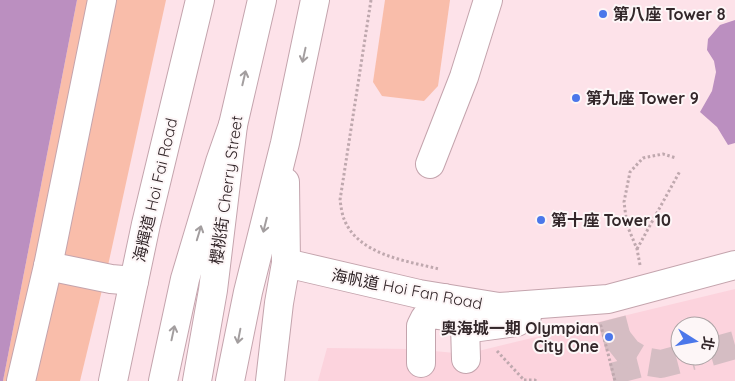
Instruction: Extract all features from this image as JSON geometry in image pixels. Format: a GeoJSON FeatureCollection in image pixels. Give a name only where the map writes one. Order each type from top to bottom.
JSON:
{"type":"FeatureCollection","features":[{"type":"Feature","properties":{"kind":"main road"},"geometry":{"type":"LineString","coordinates":[[21,381],[48,266],[102,0]]}},
{"type":"Feature","properties":{"kind":"main road","name":"海輝道 Hoi Fai Road"},"geometry":{"type":"LineString","coordinates":[[113,381],[146,224],[200,0]]}},
{"type":"Feature","properties":{"kind":"main road","name":"櫻桃街 Cherry Street"},"geometry":{"type":"LineString","coordinates":[[197,381],[213,290],[233,125],[262,0]]}},
{"type":"Feature","properties":{"kind":"main road"},"geometry":{"type":"LineString","coordinates":[[230,381],[248,292],[285,143],[315,0]]}},
{"type":"Feature","properties":{"kind":"main road"},"geometry":{"type":"LineString","coordinates":[[430,164],[464,77],[488,0]]}},
{"type":"Feature","properties":{"kind":"main road"},"geometry":{"type":"LineString","coordinates":[[163,381],[185,280],[233,125]]}},
{"type":"Feature","properties":{"kind":"main road"},"geometry":{"type":"LineString","coordinates":[[270,381],[279,303],[286,263],[285,143]]}},
{"type":"Feature","properties":{"kind":"main road","name":"海帆道 Hoi Fan Road"},"geometry":{"type":"LineString","coordinates":[[286,263],[419,294],[453,313],[548,303],[605,314],[735,265]]}},
{"type":"Feature","properties":{"kind":"main road"},"geometry":{"type":"LineString","coordinates":[[48,266],[111,279],[134,281]]}},
{"type":"Feature","properties":{"kind":"main road"},"geometry":{"type":"LineString","coordinates":[[421,363],[421,326],[425,318],[432,314],[453,313],[466,359]]}},
{"type":"Feature","properties":{"kind":"path","name":"海帆道 Hoi Fan Road"},"geometry":{"type":"LineString","coordinates":[[371,0],[340,200],[343,218],[349,230],[378,253],[443,270]]}},
{"type":"Feature","properties":{"kind":"path"},"geometry":{"type":"LineString","coordinates":[[640,268],[637,249],[627,225],[624,202],[630,172],[643,158],[663,154],[676,158]]}},
{"type":"Feature","properties":{"kind":"path"},"geometry":{"type":"LineString","coordinates":[[637,249],[680,171]]}},
{"type":"Feature","properties":{"kind":"path"},"geometry":{"type":"LineString","coordinates":[[605,314],[601,326],[615,381]]}},
{"type":"Feature","properties":{"kind":"path"},"geometry":{"type":"LineString","coordinates":[[494,347],[523,381],[536,381]]}},
{"type":"Feature","properties":{"kind":"shaded area"},"geometry":{"type":"Polygon","coordinates":[[[0,0],[77,0],[3,381],[0,381],[0,0]]]}},
{"type":"Feature","properties":{"kind":"shaded area"},"geometry":{"type":"Polygon","coordinates":[[[77,0],[166,0],[109,261],[80,381],[3,381],[77,0]]]}},
{"type":"Feature","properties":{"kind":"shaded area"},"geometry":{"type":"Polygon","coordinates":[[[385,0],[450,0],[438,86],[424,101],[382,96],[373,82],[385,0]]]}},
{"type":"Feature","properties":{"kind":"shaded area"},"geometry":{"type":"Polygon","coordinates":[[[735,20],[735,143],[728,145],[717,127],[700,112],[712,91],[716,72],[714,61],[707,50],[708,39],[720,25],[735,20]]]}},
{"type":"Feature","properties":{"kind":"shaded area","name":"奧海城一期 Olympian City One"},"geometry":{"type":"Polygon","coordinates":[[[735,289],[735,381],[318,381],[327,348],[412,349],[466,354],[735,289]]]}},
{"type":"Feature","properties":{"kind":"tunnel"},"geometry":{"type":"LineString","coordinates":[[612,319],[628,381]]}},
{"type":"Feature","properties":{"kind":"tunnel"},"geometry":{"type":"LineString","coordinates":[[617,338],[628,352],[643,361],[661,364],[670,362]]}},
{"type":"Feature","properties":{"kind":"tunnel"},"geometry":{"type":"LineString","coordinates":[[720,349],[735,345]]}},
{"type":"Feature","properties":{"kind":"place","name":"第八座 Tower 8"},"geometry":{"type":"Point","coordinates":[603,14]}},
{"type":"Feature","properties":{"kind":"place","name":"第九座 Tower 9"},"geometry":{"type":"Point","coordinates":[576,98]}},
{"type":"Feature","properties":{"kind":"place","name":"第十座 Tower 10"},"geometry":{"type":"Point","coordinates":[541,220]}},
{"type":"Feature","properties":{"kind":"place","name":"奧海城一期 Olympian City One"},"geometry":{"type":"Point","coordinates":[609,337]}}]}
